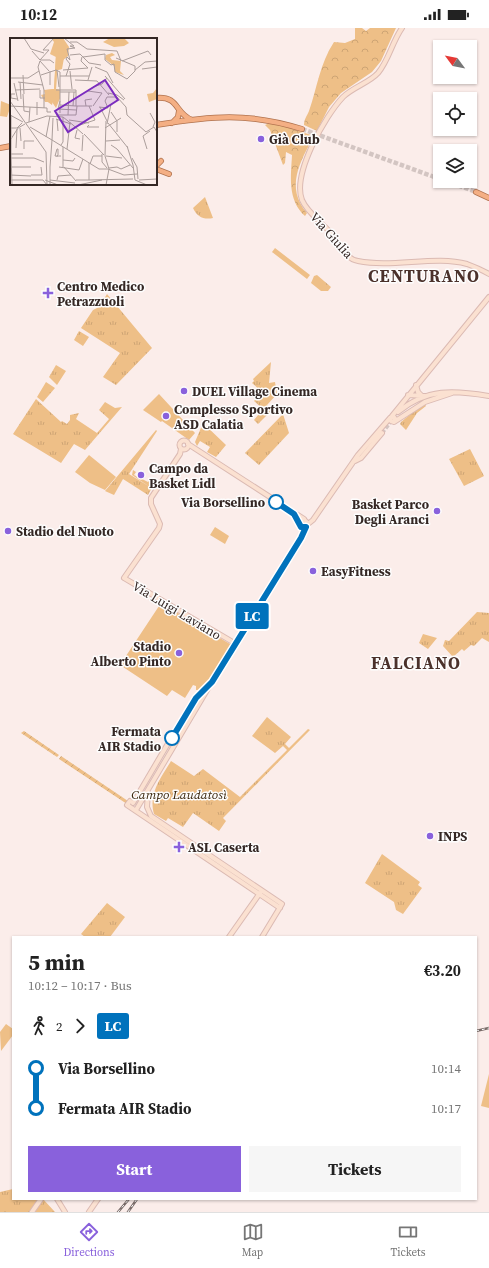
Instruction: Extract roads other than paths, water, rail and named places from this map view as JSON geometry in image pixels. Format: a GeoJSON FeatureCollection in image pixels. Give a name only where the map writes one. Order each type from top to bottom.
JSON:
{"type":"FeatureCollection","features":[{"type":"Feature","properties":{"kind":"highway"},"geometry":{"type":"LineString","coordinates":[[157,98],[169,98],[174,101],[179,111],[194,120]]}},
{"type":"Feature","properties":{"kind":"highway"},"geometry":{"type":"LineString","coordinates":[[171,123],[178,117],[179,111]]}},
{"type":"Feature","properties":{"kind":"highway"},"geometry":{"type":"LineString","coordinates":[[158,125],[228,116],[253,117],[272,120],[302,129]]}},
{"type":"Feature","properties":{"kind":"highway"},"geometry":{"type":"LineString","coordinates":[[0,148],[10,146]]}},
{"type":"Feature","properties":{"kind":"highway"},"geometry":{"type":"LineString","coordinates":[[157,161],[161,161],[157,166]]}},
{"type":"Feature","properties":{"kind":"highway"},"geometry":{"type":"LineString","coordinates":[[157,168],[169,174]]}},
{"type":"Feature","properties":{"kind":"highway"},"geometry":{"type":"LineString","coordinates":[[476,192],[489,198]]}},
{"type":"Feature","properties":{"kind":"main road","name":"Via Giulia"},"geometry":{"type":"LineString","coordinates":[[402,28],[386,61],[377,74],[351,90],[334,108],[316,140],[302,171],[300,186],[303,201],[309,210],[336,239],[348,257],[356,261],[370,263],[447,262],[466,264],[489,274]]}},
{"type":"Feature","properties":{"kind":"main road"},"geometry":{"type":"LineString","coordinates":[[392,419],[416,385],[489,297]]}},
{"type":"Feature","properties":{"kind":"main road"},"geometry":{"type":"LineString","coordinates":[[416,385],[418,392],[424,396]]}},
{"type":"Feature","properties":{"kind":"main road"},"geometry":{"type":"LineString","coordinates":[[408,396],[424,396],[441,392],[456,391],[489,396]]}},
{"type":"Feature","properties":{"kind":"main road"},"geometry":{"type":"LineString","coordinates":[[136,810],[190,722],[237,640],[325,501],[355,462],[358,455],[382,427],[392,419],[430,399],[456,391]]}},
{"type":"Feature","properties":{"kind":"main road"},"geometry":{"type":"LineString","coordinates":[[398,412],[424,396]]}},
{"type":"Feature","properties":{"kind":"main road"},"geometry":{"type":"LineString","coordinates":[[355,462],[361,458],[382,433]]}},
{"type":"Feature","properties":{"kind":"main road"},"geometry":{"type":"LineString","coordinates":[[209,458],[192,449],[181,449],[179,445],[180,442],[184,440],[305,523]]}},
{"type":"Feature","properties":{"kind":"main road"},"geometry":{"type":"LineString","coordinates":[[186,449],[188,444]]}},
{"type":"Feature","properties":{"kind":"main road","name":"Via Luigi Laviano"},"geometry":{"type":"LineString","coordinates":[[181,449],[180,454],[151,498],[151,504],[160,524],[159,528],[124,578],[231,641]]}},
{"type":"Feature","properties":{"kind":"main road"},"geometry":{"type":"LineString","coordinates":[[305,523],[313,520]]}},
{"type":"Feature","properties":{"kind":"main road"},"geometry":{"type":"LineString","coordinates":[[301,538],[305,523]]}},
{"type":"Feature","properties":{"kind":"main road"},"geometry":{"type":"LineString","coordinates":[[232,648],[231,641],[237,640]]}},
{"type":"Feature","properties":{"kind":"main road"},"geometry":{"type":"LineString","coordinates":[[130,803],[199,694],[212,682]]}},
{"type":"Feature","properties":{"kind":"main road"},"geometry":{"type":"LineString","coordinates":[[199,694],[202,695],[203,698]]}},
{"type":"Feature","properties":{"kind":"main road"},"geometry":{"type":"LineString","coordinates":[[188,711],[190,714],[194,714]]}},
{"type":"Feature","properties":{"kind":"main road"},"geometry":{"type":"LineString","coordinates":[[184,717],[189,719],[190,722]]}},
{"type":"Feature","properties":{"kind":"main road"},"geometry":{"type":"LineString","coordinates":[[162,754],[168,758]]}},
{"type":"Feature","properties":{"kind":"main road"},"geometry":{"type":"LineString","coordinates":[[149,789],[147,807],[151,816],[280,908],[263,936]]}},
{"type":"Feature","properties":{"kind":"main road"},"geometry":{"type":"LineString","coordinates":[[130,803],[139,805]]}},
{"type":"Feature","properties":{"kind":"main road"},"geometry":{"type":"LineString","coordinates":[[130,803],[136,810],[261,893]]}},
{"type":"Feature","properties":{"kind":"main road"},"geometry":{"type":"LineString","coordinates":[[230,936],[261,893]]}},
{"type":"Feature","properties":{"kind":"main road"},"geometry":{"type":"LineString","coordinates":[[32,1212],[40,1200]]}},
{"type":"Feature","properties":{"kind":"main road"},"geometry":{"type":"LineString","coordinates":[[58,1200],[65,1212]]}},
{"type":"Feature","properties":{"kind":"main road"},"geometry":{"type":"LineString","coordinates":[[89,1212],[97,1200]]}},
{"type":"Feature","properties":{"kind":"tunnel"},"geometry":{"type":"LineString","coordinates":[[302,129],[433,176]]}},
{"type":"Feature","properties":{"kind":"tunnel"},"geometry":{"type":"LineString","coordinates":[[465,188],[476,192]]}},
{"type":"Feature","properties":{"kind":"tunnel"},"geometry":{"type":"LineString","coordinates":[[382,433],[398,412]]}},
{"type":"Feature","properties":{"kind":"railway"},"geometry":{"type":"LineString","coordinates":[[477,1031],[489,1028]]}},
{"type":"Feature","properties":{"kind":"railway"},"geometry":{"type":"LineString","coordinates":[[118,1212],[128,1200]]}},
{"type":"Feature","properties":{"kind":"railway"},"geometry":{"type":"LineString","coordinates":[[128,1212],[136,1200]]}},
{"type":"Feature","properties":{"kind":"place","name":"Già Club"},"geometry":{"type":"Point","coordinates":[261,139]}},
{"type":"Feature","properties":{"kind":"place","name":"Centro Medico Petrazzuoli"},"geometry":{"type":"Point","coordinates":[48,293]}},
{"type":"Feature","properties":{"kind":"place","name":"DUEL Village Cinema"},"geometry":{"type":"Point","coordinates":[184,391]}},
{"type":"Feature","properties":{"kind":"place","name":"Complesso Sportivo ASD Calatia"},"geometry":{"type":"Point","coordinates":[166,416]}},
{"type":"Feature","properties":{"kind":"place","name":"Campo da Basket Lidl"},"geometry":{"type":"Point","coordinates":[141,475]}},
{"type":"Feature","properties":{"kind":"place","name":"Via Borsellino"},"geometry":{"type":"Point","coordinates":[276,502]}},
{"type":"Feature","properties":{"kind":"place","name":"Basket Parco Degli Aranci"},"geometry":{"type":"Point","coordinates":[437,511]}},
{"type":"Feature","properties":{"kind":"place","name":"Stadio del Nuoto"},"geometry":{"type":"Point","coordinates":[8,531]}},
{"type":"Feature","properties":{"kind":"place","name":"EasyFitness"},"geometry":{"type":"Point","coordinates":[313,571]}},
{"type":"Feature","properties":{"kind":"place","name":"Stadio Alberto Pinto"},"geometry":{"type":"Point","coordinates":[179,653]}},
{"type":"Feature","properties":{"kind":"place","name":"Fermata AIR Stadio"},"geometry":{"type":"Point","coordinates":[172,738]}},
{"type":"Feature","properties":{"kind":"place","name":"INPS"},"geometry":{"type":"Point","coordinates":[430,836]}},
{"type":"Feature","properties":{"kind":"place","name":"ASL Caserta"},"geometry":{"type":"Point","coordinates":[179,847]}},
{"type":"Feature","properties":{"kind":"district","name":"CENTURANO"},"geometry":{"type":"Point","coordinates":[424,276]}},
{"type":"Feature","properties":{"kind":"district","name":"FALCIANO"},"geometry":{"type":"Point","coordinates":[416,663]}},
{"type":"Feature","properties":{"kind":"park label","name":"Campo Laudatosì"},"geometry":{"type":"Point","coordinates":[179,794]}}]}
